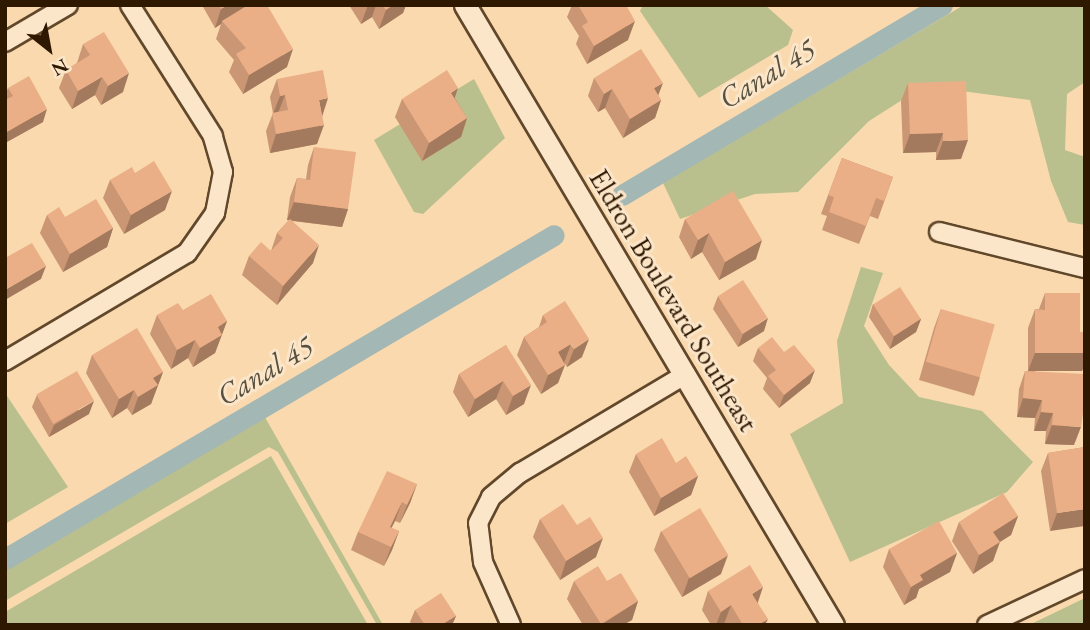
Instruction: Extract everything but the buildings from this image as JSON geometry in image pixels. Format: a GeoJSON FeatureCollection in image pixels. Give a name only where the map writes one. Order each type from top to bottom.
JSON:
{"type":"FeatureCollection","features":[{"type":"Feature","properties":{"kind":"street"},"geometry":{"type":"LineString","coordinates":[[5,42],[68,5]]}},
{"type":"Feature","properties":{"kind":"street"},"geometry":{"type":"LineString","coordinates":[[5,361],[187,253],[215,213],[223,172],[213,136],[130,5]]}},
{"type":"Feature","properties":{"kind":"street","name":"Eldron Boulevard Southeast"},"geometry":{"type":"LineString","coordinates":[[465,5],[833,625]]}},
{"type":"Feature","properties":{"kind":"street"},"geometry":{"type":"LineString","coordinates":[[939,232],[1085,268]]}},
{"type":"Feature","properties":{"kind":"street"},"geometry":{"type":"LineString","coordinates":[[511,625],[483,562],[478,523],[491,497],[520,473],[686,374]]}},
{"type":"Feature","properties":{"kind":"street"},"geometry":{"type":"LineString","coordinates":[[987,625],[1085,579]]}},
{"type":"Feature","properties":{"kind":"green space"},"geometry":{"type":"Polygon","coordinates":[[[643,5],[765,5],[793,30],[788,45],[699,98],[640,11],[643,5]]]}},
{"type":"Feature","properties":{"kind":"green space"},"geometry":{"type":"Polygon","coordinates":[[[964,5],[1085,5],[1085,82],[1067,94],[1065,150],[1085,157],[1085,225],[1068,222],[1051,181],[1030,100],[924,86],[869,121],[798,192],[755,194],[680,219],[663,183],[964,5]]]}},
{"type":"Feature","properties":{"kind":"green space"},"geometry":{"type":"Polygon","coordinates":[[[474,79],[505,138],[423,214],[414,212],[374,140],[474,79]]]}},
{"type":"Feature","properties":{"kind":"green space"},"geometry":{"type":"Polygon","coordinates":[[[861,267],[883,273],[864,326],[889,365],[919,397],[982,411],[1033,462],[1007,492],[850,562],[790,434],[843,403],[837,341],[861,267]]]}},
{"type":"Feature","properties":{"kind":"green space"},"geometry":{"type":"Polygon","coordinates":[[[5,393],[68,487],[5,524],[5,393]]]}},
{"type":"Feature","properties":{"kind":"green space"},"geometry":{"type":"Polygon","coordinates":[[[262,412],[383,625],[377,625],[278,452],[269,447],[5,601],[5,557],[262,412]]]}},
{"type":"Feature","properties":{"kind":"green space"},"geometry":{"type":"Polygon","coordinates":[[[271,456],[368,625],[5,625],[5,612],[271,456]]]}},
{"type":"Feature","properties":{"kind":"green space"},"geometry":{"type":"Polygon","coordinates":[[[1085,598],[1085,625],[1029,625],[1085,598]]]}},
{"type":"Feature","properties":{"kind":"waterway","name":"Canal 45"},"geometry":{"type":"LineString","coordinates":[[622,195],[942,5]]}},
{"type":"Feature","properties":{"kind":"waterway","name":"Canal 45"},"geometry":{"type":"LineString","coordinates":[[5,559],[554,235]]}}]}
